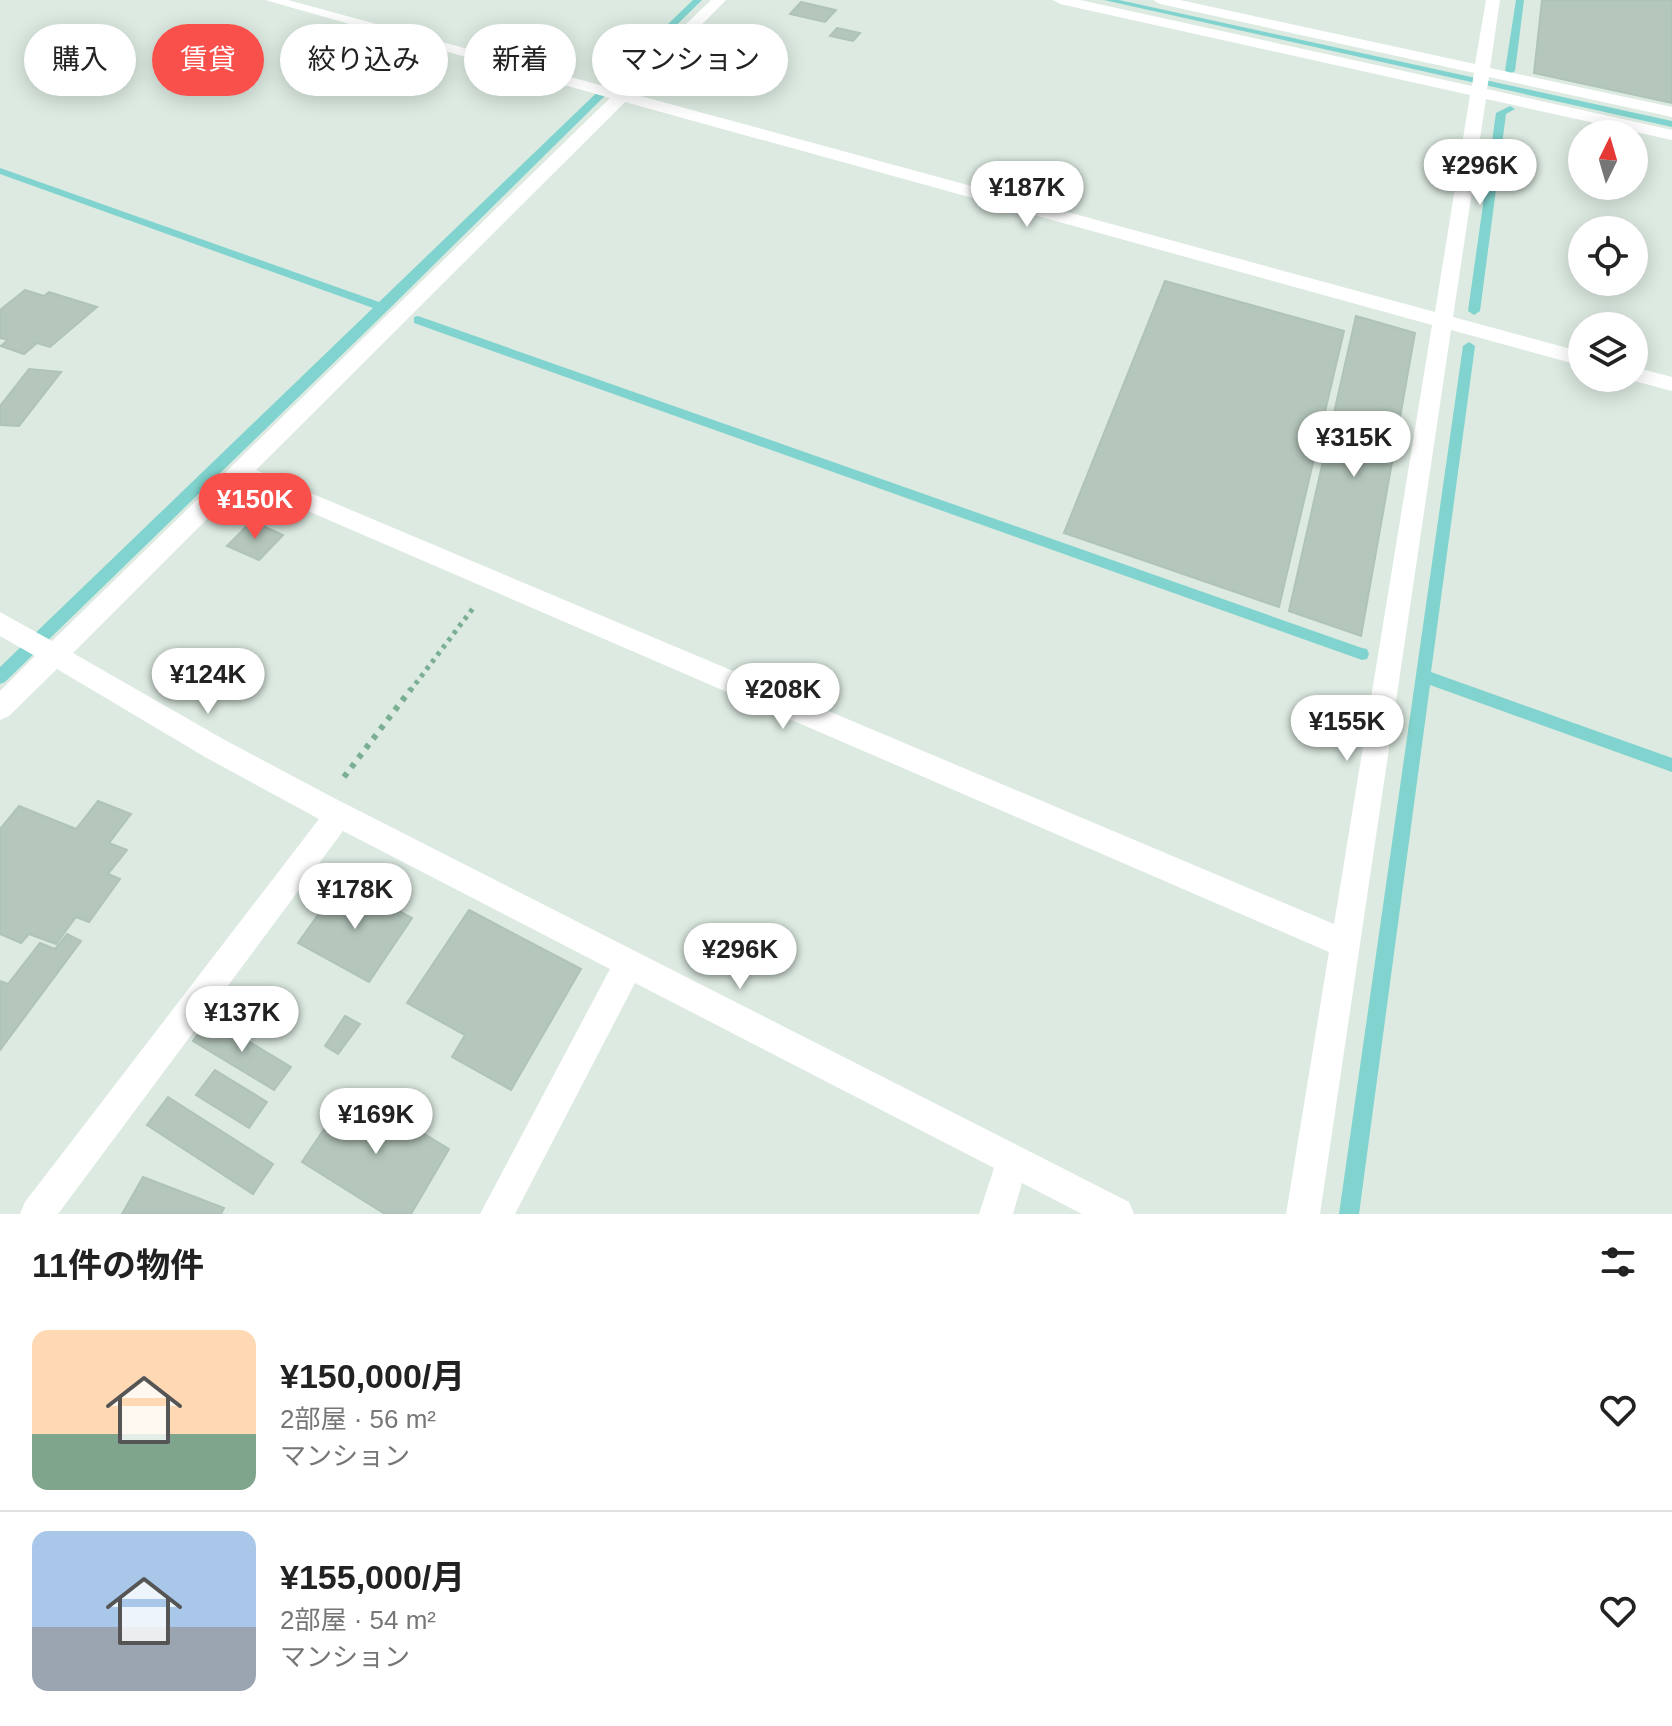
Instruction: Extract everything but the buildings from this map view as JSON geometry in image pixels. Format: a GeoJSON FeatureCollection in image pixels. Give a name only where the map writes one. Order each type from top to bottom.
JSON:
{"type":"FeatureCollection","features":[{"type":"Feature","properties":{"kind":"street"},"geometry":{"type":"LineString","coordinates":[[272,0],[592,87]]}},
{"type":"Feature","properties":{"kind":"street"},"geometry":{"type":"LineString","coordinates":[[694,24],[719,0]]}},
{"type":"Feature","properties":{"kind":"street"},"geometry":{"type":"LineString","coordinates":[[1060,0],[1479,82],[1672,112]]}},
{"type":"Feature","properties":{"kind":"street"},"geometry":{"type":"LineString","coordinates":[[1160,0],[1672,135]]}},
{"type":"Feature","properties":{"kind":"street"},"geometry":{"type":"LineString","coordinates":[[1303,1214],[1493,0]]}},
{"type":"Feature","properties":{"kind":"street"},"geometry":{"type":"LineString","coordinates":[[0,708],[50,651],[240,472],[618,96]]}},
{"type":"Feature","properties":{"kind":"street"},"geometry":{"type":"LineString","coordinates":[[623,96],[1568,355]]}},
{"type":"Feature","properties":{"kind":"street"},"geometry":{"type":"LineString","coordinates":[[1648,378],[1672,384]]}},
{"type":"Feature","properties":{"kind":"street"},"geometry":{"type":"LineString","coordinates":[[240,472],[1345,944]]}},
{"type":"Feature","properties":{"kind":"street"},"geometry":{"type":"LineString","coordinates":[[8,627],[214,748],[330,811],[1117,1214]]}},
{"type":"Feature","properties":{"kind":"street"},"geometry":{"type":"LineString","coordinates":[[45,1212],[330,811]]}},
{"type":"Feature","properties":{"kind":"street"},"geometry":{"type":"LineString","coordinates":[[497,1214],[629,964]]}},
{"type":"Feature","properties":{"kind":"street"},"geometry":{"type":"LineString","coordinates":[[996,1214],[1013,1161]]}},
{"type":"Feature","properties":{"kind":"path"},"geometry":{"type":"LineString","coordinates":[[330,811],[494,581]]}},
{"type":"Feature","properties":{"kind":"waterway"},"geometry":{"type":"LineString","coordinates":[[381,307],[698,0]]}},
{"type":"Feature","properties":{"kind":"waterway"},"geometry":{"type":"LineString","coordinates":[[1108,0],[1672,124]]}},
{"type":"Feature","properties":{"kind":"waterway"},"geometry":{"type":"LineString","coordinates":[[1510,71],[1520,0]]}},
{"type":"Feature","properties":{"kind":"waterway"},"geometry":{"type":"LineString","coordinates":[[1474,311],[1501,113],[1510,109]]}},
{"type":"Feature","properties":{"kind":"waterway"},"geometry":{"type":"LineString","coordinates":[[0,171],[381,307]]}},
{"type":"Feature","properties":{"kind":"waterway"},"geometry":{"type":"LineString","coordinates":[[0,677],[381,307]]}},
{"type":"Feature","properties":{"kind":"waterway"},"geometry":{"type":"LineString","coordinates":[[418,320],[1362,654]]}},
{"type":"Feature","properties":{"kind":"waterway"},"geometry":{"type":"LineString","coordinates":[[1423,676],[1469,346]]}},
{"type":"Feature","properties":{"kind":"waterway"},"geometry":{"type":"LineString","coordinates":[[1349,1214],[1423,676]]}},
{"type":"Feature","properties":{"kind":"waterway"},"geometry":{"type":"LineString","coordinates":[[1423,676],[1672,765]]}}]}
